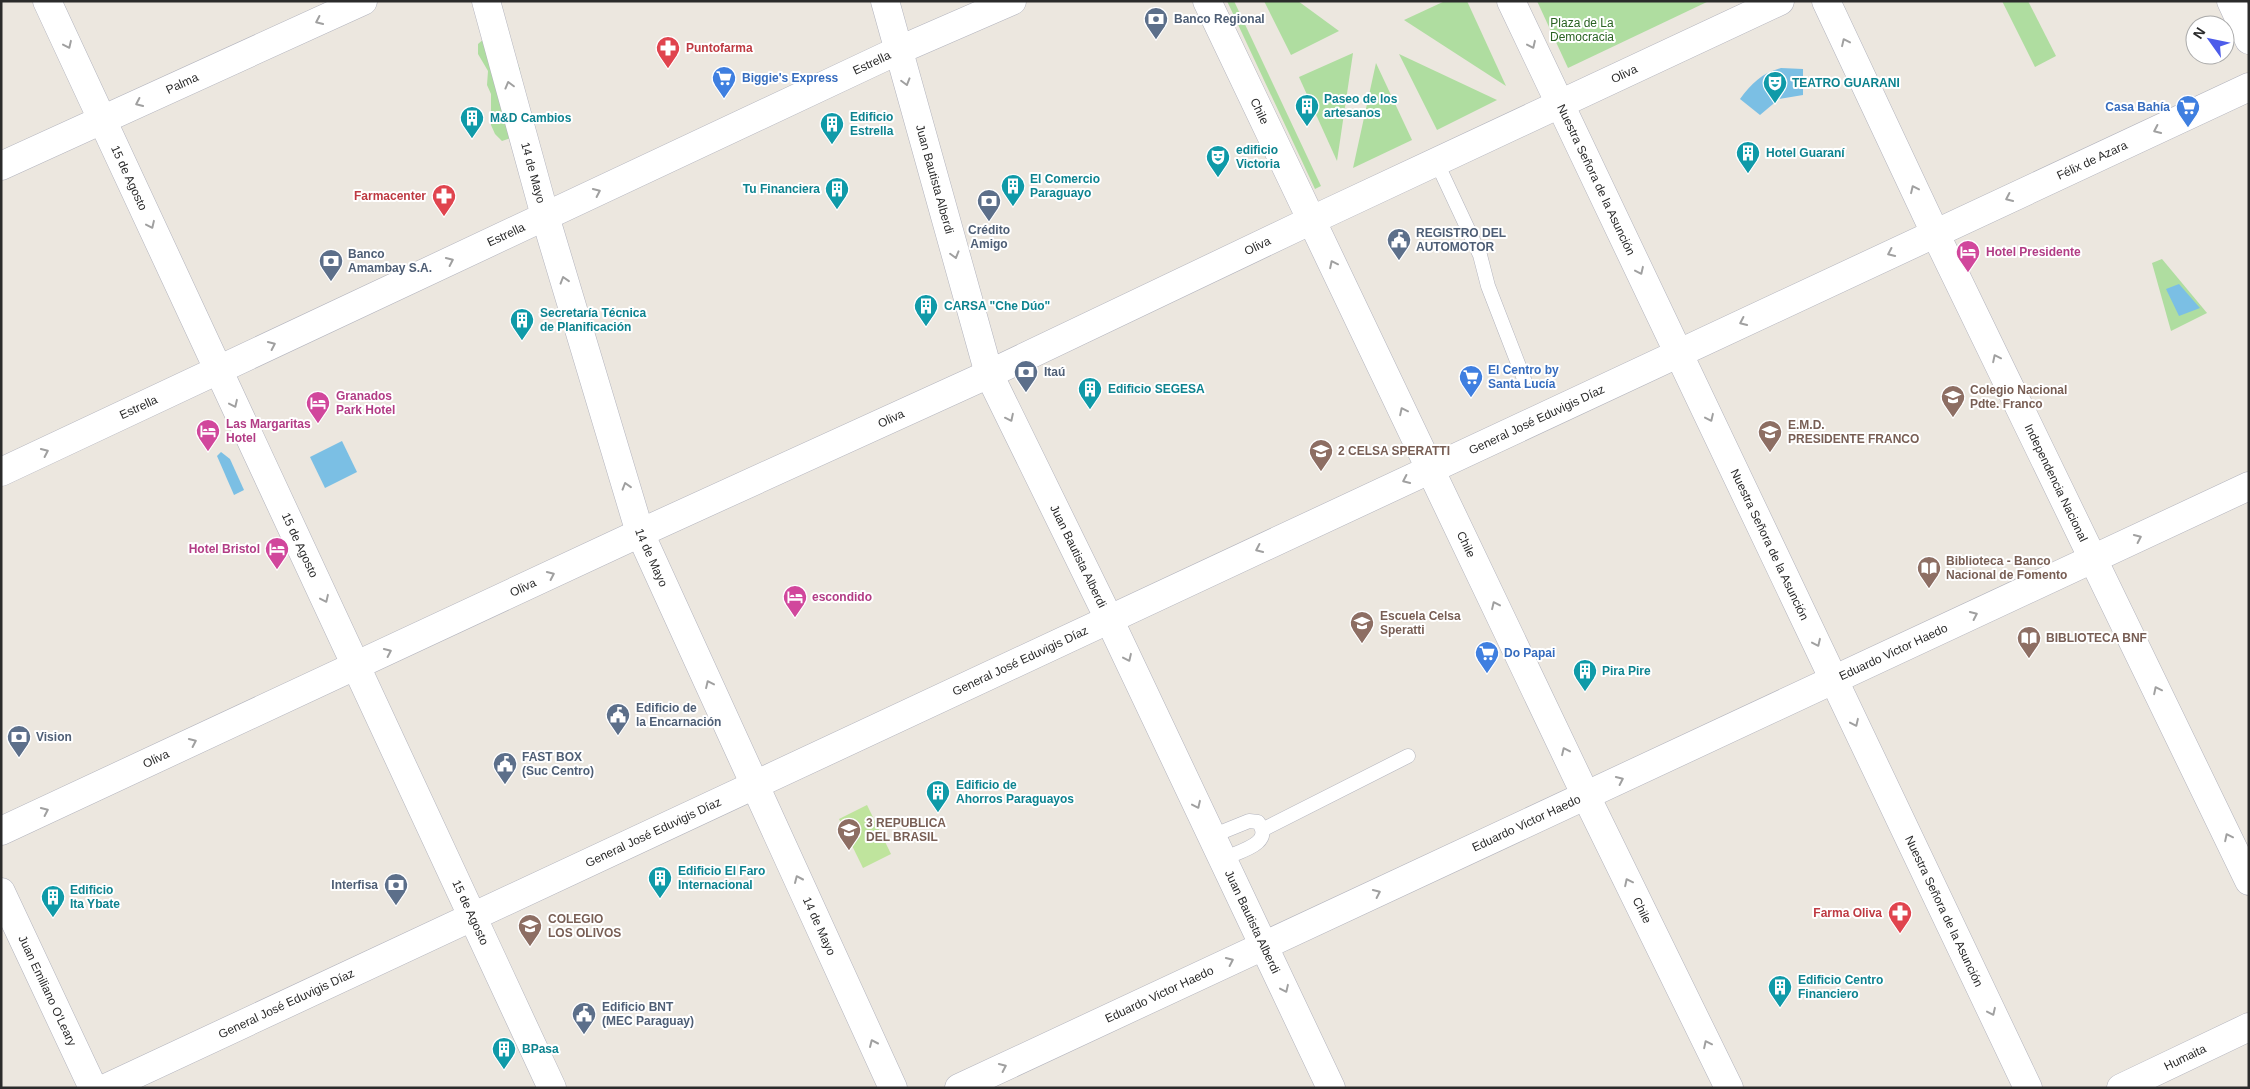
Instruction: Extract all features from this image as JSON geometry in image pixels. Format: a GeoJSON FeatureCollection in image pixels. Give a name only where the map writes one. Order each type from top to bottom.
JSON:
{"type":"FeatureCollection","features":[{"type":"Feature","properties":{"kind":"street","name":"15 de Agosto"},"geometry":{"type":"LineString","coordinates":[[47,1],[552,1088]]}},
{"type":"Feature","properties":{"kind":"street","name":"Palma"},"geometry":{"type":"LineString","coordinates":[[1,166],[363,1]]}},
{"type":"Feature","properties":{"kind":"street","name":"14 de Mayo"},"geometry":{"type":"LineString","coordinates":[[486,1],[545,216],[640,532],[893,1088]]}},
{"type":"Feature","properties":{"kind":"street","name":"Juan Bautista Alberdi"},"geometry":{"type":"LineString","coordinates":[[885,1],[897,52],[989,374],[1109,619],[1331,1088]]}},
{"type":"Feature","properties":{"kind":"street","name":"Estrella"},"geometry":{"type":"LineString","coordinates":[[1,472],[897,52],[1012,1]]}},
{"type":"Feature","properties":{"kind":"street","name":"Chile"},"geometry":{"type":"LineString","coordinates":[[1207,1],[1586,796],[1728,1088]]}},
{"type":"Feature","properties":{"kind":"street","name":"Nuestra Señora de la Asunción"},"geometry":{"type":"LineString","coordinates":[[1511,1],[2028,1088]]}},
{"type":"Feature","properties":{"kind":"street","name":"Oliva"},"geometry":{"type":"LineString","coordinates":[[1,831],[640,532],[989,374],[1312,220],[1561,106],[1780,1]]}},
{"type":"Feature","properties":{"kind":"street","name":"Independencia Nacional"},"geometry":{"type":"LineString","coordinates":[[1826,1],[1935,233],[2249,881]]}},
{"type":"Feature","properties":{"kind":"street"},"geometry":{"type":"LineString","coordinates":[[2231,1],[2249,40]]}},
{"type":"Feature","properties":{"kind":"street","name":"Félix de Azara"},"geometry":{"type":"LineString","coordinates":[[1935,233],[2249,87]]}},
{"type":"Feature","properties":{"kind":"street","name":"General José Eduvigis Díaz"},"geometry":{"type":"LineString","coordinates":[[106,1088],[1935,233]]}},
{"type":"Feature","properties":{"kind":"street","name":"Eduardo Victor Haedo"},"geometry":{"type":"LineString","coordinates":[[959,1088],[2249,486]]}},
{"type":"Feature","properties":{"kind":"street","name":"Juan Emiliano O'Leary"},"geometry":{"type":"LineString","coordinates":[[1,892],[93,1088]]}},
{"type":"Feature","properties":{"kind":"street","name":"Humaita"},"geometry":{"type":"LineString","coordinates":[[2121,1088],[2249,1028]]}},
{"type":"Feature","properties":{"kind":"lane"},"geometry":{"type":"LineString","coordinates":[[1437,163],[1480,255],[1488,286],[1524,379]]}},
{"type":"Feature","properties":{"kind":"lane"},"geometry":{"type":"LineString","coordinates":[[1264,829],[1408,756]]}},
{"type":"Feature","properties":{"kind":"lane"},"geometry":{"type":"LineString","coordinates":[[1249,821],[1258,822],[1264,829],[1264,836],[1258,842],[1218,848],[1249,821]]}},
{"type":"Feature","properties":{"kind":"green space"},"geometry":{"type":"Polygon","coordinates":[[[1227,1],[1234,1],[1321,186],[1315,189],[1227,1]]]}},
{"type":"Feature","properties":{"kind":"green space"},"geometry":{"type":"Polygon","coordinates":[[[1264,1],[1298,1],[1339,31],[1291,55],[1264,1]]]}},
{"type":"Feature","properties":{"kind":"green space"},"geometry":{"type":"Polygon","coordinates":[[[1445,1],[1467,1],[1506,86],[1404,20],[1445,1]]]}},
{"type":"Feature","properties":{"kind":"green space","name":"Plaza de La Democracia"},"geometry":{"type":"Polygon","coordinates":[[[1537,1],[1709,1],[1568,68],[1537,1]]]}},
{"type":"Feature","properties":{"kind":"green space"},"geometry":{"type":"Polygon","coordinates":[[[2002,1],[2028,1],[2056,56],[2035,67],[2002,1]]]}},
{"type":"Feature","properties":{"kind":"green space"},"geometry":{"type":"Polygon","coordinates":[[[486,37],[516,60],[520,69],[521,110],[511,138],[502,141],[495,134],[491,125],[491,94],[487,85],[488,71],[478,54],[478,44],[486,37]]]}},
{"type":"Feature","properties":{"kind":"green space"},"geometry":{"type":"Polygon","coordinates":[[[1353,53],[1337,161],[1299,77],[1353,53]]]}},
{"type":"Feature","properties":{"kind":"green space"},"geometry":{"type":"Polygon","coordinates":[[[1399,54],[1497,100],[1437,130],[1399,54]]]}},
{"type":"Feature","properties":{"kind":"green space"},"geometry":{"type":"Polygon","coordinates":[[[1376,63],[1412,140],[1353,168],[1376,63]]]}},
{"type":"Feature","properties":{"kind":"green space"},"geometry":{"type":"Polygon","coordinates":[[[2162,259],[2207,313],[2171,331],[2152,263],[2162,259]]]}},
{"type":"Feature","properties":{"kind":"green space"},"geometry":{"type":"Polygon","coordinates":[[[867,805],[891,854],[863,868],[839,819],[867,805]]]}},
{"type":"Feature","properties":{"kind":"water"},"geometry":{"type":"Polygon","coordinates":[[[1781,68],[1803,69],[1803,95],[1779,99],[1760,115],[1740,99],[1758,79],[1781,68]]]}},
{"type":"Feature","properties":{"kind":"water"},"geometry":{"type":"Polygon","coordinates":[[[2179,284],[2200,308],[2179,316],[2166,289],[2179,284]]]}},
{"type":"Feature","properties":{"kind":"water"},"geometry":{"type":"Polygon","coordinates":[[[342,441],[357,472],[325,488],[310,457],[342,441]]]}},
{"type":"Feature","properties":{"kind":"water"},"geometry":{"type":"Polygon","coordinates":[[[221,452],[230,459],[244,490],[234,495],[217,456],[221,452]]]}},
{"type":"Feature","properties":{"kind":"place","name":"Banco Regional"},"geometry":{"type":"Point","coordinates":[1156,40]}},
{"type":"Feature","properties":{"kind":"place","name":"Puntofarma"},"geometry":{"type":"Point","coordinates":[668,69]}},
{"type":"Feature","properties":{"kind":"place","name":"Biggie's Express"},"geometry":{"type":"Point","coordinates":[724,99]}},
{"type":"Feature","properties":{"kind":"place","name":"TEATRO GUARANI"},"geometry":{"type":"Point","coordinates":[1775,104]}},
{"type":"Feature","properties":{"kind":"place","name":"Paseo de los artesanos"},"geometry":{"type":"Point","coordinates":[1307,127]}},
{"type":"Feature","properties":{"kind":"place","name":"Casa Bahía"},"geometry":{"type":"Point","coordinates":[2188,128]}},
{"type":"Feature","properties":{"kind":"place","name":"M&D Cambios"},"geometry":{"type":"Point","coordinates":[472,139]}},
{"type":"Feature","properties":{"kind":"place","name":"Edificio Estrella"},"geometry":{"type":"Point","coordinates":[832,145]}},
{"type":"Feature","properties":{"kind":"place","name":"Hotel Guaraní"},"geometry":{"type":"Point","coordinates":[1748,174]}},
{"type":"Feature","properties":{"kind":"place","name":"edificio Victoria"},"geometry":{"type":"Point","coordinates":[1218,178]}},
{"type":"Feature","properties":{"kind":"place","name":"El Comercio Paraguayo"},"geometry":{"type":"Point","coordinates":[1013,207]}},
{"type":"Feature","properties":{"kind":"place","name":"Tu Financiera"},"geometry":{"type":"Point","coordinates":[837,210]}},
{"type":"Feature","properties":{"kind":"place","name":"Farmacenter"},"geometry":{"type":"Point","coordinates":[444,217]}},
{"type":"Feature","properties":{"kind":"place","name":"Crédito Amigo"},"geometry":{"type":"Point","coordinates":[989,222]}},
{"type":"Feature","properties":{"kind":"place","name":"REGISTRO DEL AUTOMOTOR"},"geometry":{"type":"Point","coordinates":[1399,261]}},
{"type":"Feature","properties":{"kind":"place","name":"Hotel Presidente"},"geometry":{"type":"Point","coordinates":[1968,273]}},
{"type":"Feature","properties":{"kind":"place","name":"Banco Amambay S.A."},"geometry":{"type":"Point","coordinates":[331,282]}},
{"type":"Feature","properties":{"kind":"place","name":"CARSA \"Che Dúo\""},"geometry":{"type":"Point","coordinates":[926,327]}},
{"type":"Feature","properties":{"kind":"place","name":"Secretaría Técnica de Planificación"},"geometry":{"type":"Point","coordinates":[522,341]}},
{"type":"Feature","properties":{"kind":"place","name":"Itaú"},"geometry":{"type":"Point","coordinates":[1026,393]}},
{"type":"Feature","properties":{"kind":"place","name":"El Centro by Santa Lucía"},"geometry":{"type":"Point","coordinates":[1471,398]}},
{"type":"Feature","properties":{"kind":"place","name":"Edificio SEGESA"},"geometry":{"type":"Point","coordinates":[1090,410]}},
{"type":"Feature","properties":{"kind":"place","name":"Colegio Nacional Pdte. Franco"},"geometry":{"type":"Point","coordinates":[1953,418]}},
{"type":"Feature","properties":{"kind":"place","name":"Granados Park Hotel"},"geometry":{"type":"Point","coordinates":[318,424]}},
{"type":"Feature","properties":{"kind":"place","name":"Las Margaritas Hotel"},"geometry":{"type":"Point","coordinates":[208,452]}},
{"type":"Feature","properties":{"kind":"place","name":"E.M.D. PRESIDENTE FRANCO"},"geometry":{"type":"Point","coordinates":[1770,453]}},
{"type":"Feature","properties":{"kind":"place","name":"2 CELSA SPERATTI"},"geometry":{"type":"Point","coordinates":[1321,472]}},
{"type":"Feature","properties":{"kind":"place","name":"Hotel Bristol"},"geometry":{"type":"Point","coordinates":[277,570]}},
{"type":"Feature","properties":{"kind":"place","name":"Biblioteca - Banco Nacional de Fomento"},"geometry":{"type":"Point","coordinates":[1929,589]}},
{"type":"Feature","properties":{"kind":"place","name":"escondido"},"geometry":{"type":"Point","coordinates":[795,618]}},
{"type":"Feature","properties":{"kind":"place","name":"Escuela Celsa Speratti"},"geometry":{"type":"Point","coordinates":[1362,644]}},
{"type":"Feature","properties":{"kind":"place","name":"BIBLIOTECA BNF"},"geometry":{"type":"Point","coordinates":[2029,659]}},
{"type":"Feature","properties":{"kind":"place","name":"Do Papai"},"geometry":{"type":"Point","coordinates":[1487,674]}},
{"type":"Feature","properties":{"kind":"place","name":"Pira Pire"},"geometry":{"type":"Point","coordinates":[1585,692]}},
{"type":"Feature","properties":{"kind":"place","name":"Edificio de la Encarnación"},"geometry":{"type":"Point","coordinates":[618,736]}},
{"type":"Feature","properties":{"kind":"place","name":"Vision"},"geometry":{"type":"Point","coordinates":[19,758]}},
{"type":"Feature","properties":{"kind":"place","name":"FAST BOX (Suc Centro)"},"geometry":{"type":"Point","coordinates":[505,785]}},
{"type":"Feature","properties":{"kind":"place","name":"Edificio de Ahorros Paraguayos"},"geometry":{"type":"Point","coordinates":[938,813]}},
{"type":"Feature","properties":{"kind":"place","name":"3 REPUBLICA DEL BRASIL"},"geometry":{"type":"Point","coordinates":[849,851]}},
{"type":"Feature","properties":{"kind":"place","name":"Edificio El Faro Internacional"},"geometry":{"type":"Point","coordinates":[660,899]}},
{"type":"Feature","properties":{"kind":"place","name":"Interfisa"},"geometry":{"type":"Point","coordinates":[396,906]}},
{"type":"Feature","properties":{"kind":"place","name":"Edificio Ita Ybate"},"geometry":{"type":"Point","coordinates":[53,918]}},
{"type":"Feature","properties":{"kind":"place","name":"Farma Oliva"},"geometry":{"type":"Point","coordinates":[1900,934]}},
{"type":"Feature","properties":{"kind":"place","name":"COLEGIO LOS OLIVOS"},"geometry":{"type":"Point","coordinates":[530,947]}},
{"type":"Feature","properties":{"kind":"place","name":"Ediﬁcio Centro Financiero"},"geometry":{"type":"Point","coordinates":[1780,1008]}},
{"type":"Feature","properties":{"kind":"place","name":"Edificio BNT (MEC Paraguay)"},"geometry":{"type":"Point","coordinates":[584,1035]}},
{"type":"Feature","properties":{"kind":"place","name":"BPasa"},"geometry":{"type":"Point","coordinates":[504,1070]}}]}
